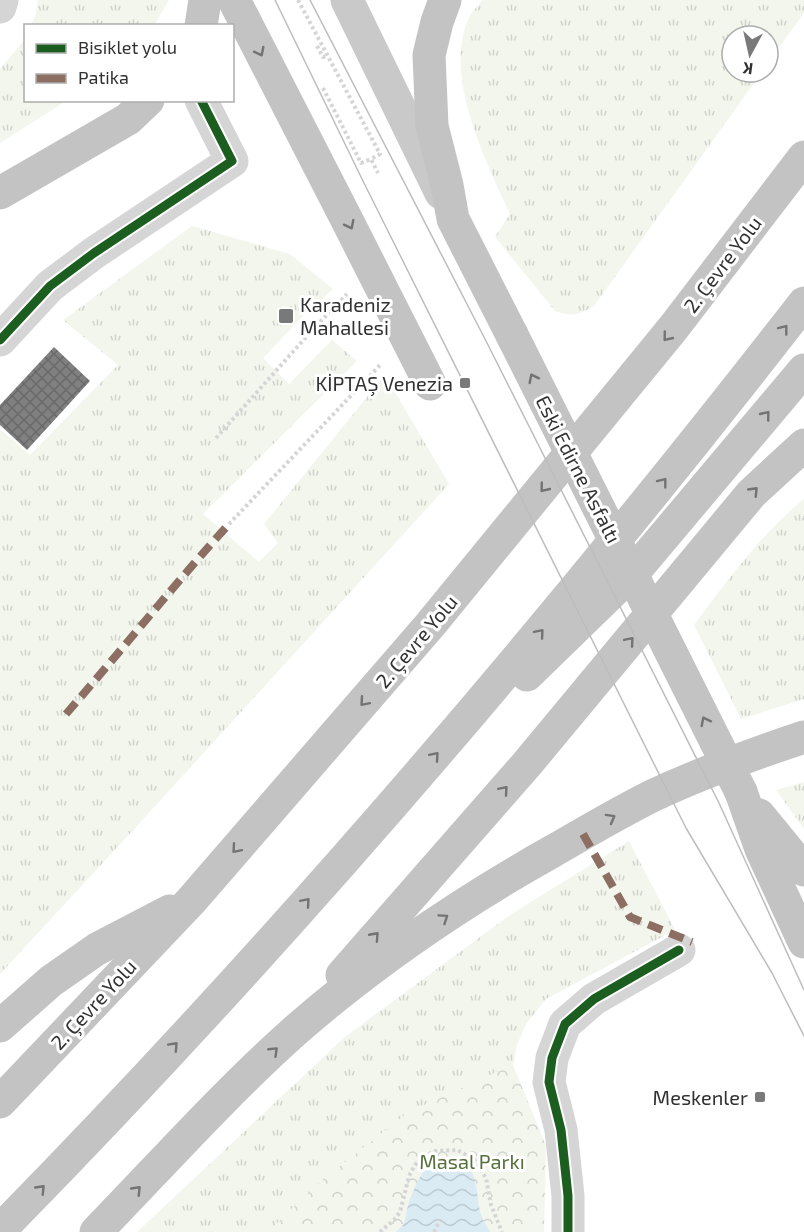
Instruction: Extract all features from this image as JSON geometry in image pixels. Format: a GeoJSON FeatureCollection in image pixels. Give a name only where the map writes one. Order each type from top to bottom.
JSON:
{"type":"FeatureCollection","features":[{"type":"Feature","properties":{"kind":"highway"},"geometry":{"type":"LineString","coordinates":[[201,24],[205,0]]}},
{"type":"Feature","properties":{"kind":"highway"},"geometry":{"type":"LineString","coordinates":[[234,0],[430,384]]}},
{"type":"Feature","properties":{"kind":"highway"},"geometry":{"type":"LineString","coordinates":[[445,0],[429,55],[429,87],[432,126],[453,219]]}},
{"type":"Feature","properties":{"kind":"highway"},"geometry":{"type":"LineString","coordinates":[[0,193],[128,119],[146,102]]}},
{"type":"Feature","properties":{"kind":"highway","name":"2. Çevre Yolu"},"geometry":{"type":"LineString","coordinates":[[0,1102],[191,901],[430,626],[668,335],[804,157]]}},
{"type":"Feature","properties":{"kind":"highway","name":"Eski Edirne Asfaltı"},"geometry":{"type":"LineString","coordinates":[[453,219],[741,792],[761,849],[804,942]]}},
{"type":"Feature","properties":{"kind":"highway"},"geometry":{"type":"LineString","coordinates":[[0,1230],[256,959],[462,726],[611,547],[804,303]]}},
{"type":"Feature","properties":{"kind":"highway"},"geometry":{"type":"LineString","coordinates":[[462,726],[537,668],[638,567],[804,370]]}},
{"type":"Feature","properties":{"kind":"highway"},"geometry":{"type":"LineString","coordinates":[[297,1029],[370,942],[526,765],[751,494],[804,445]]}},
{"type":"Feature","properties":{"kind":"highway"},"geometry":{"type":"LineString","coordinates":[[96,1232],[224,1099],[297,1029],[362,976],[497,882],[615,815],[692,778],[804,737]]}},
{"type":"Feature","properties":{"kind":"highway"},"geometry":{"type":"LineString","coordinates":[[741,792],[804,870]]}},
{"type":"Feature","properties":{"kind":"highway"},"geometry":{"type":"LineString","coordinates":[[0,1026],[51,981],[97,949],[191,901]]}},
{"type":"Feature","properties":{"kind":"main road","name":"Eski Edirne Asfaltı"},"geometry":{"type":"LineString","coordinates":[[347,0],[453,219]]}},
{"type":"Feature","properties":{"kind":"street"},"geometry":{"type":"LineString","coordinates":[[0,7],[2,0]]}},
{"type":"Feature","properties":{"kind":"street"},"geometry":{"type":"LineString","coordinates":[[0,340],[59,280],[94,253],[232,161],[202,102]]}},
{"type":"Feature","properties":{"kind":"street"},"geometry":{"type":"LineString","coordinates":[[568,1232],[568,1196],[561,1130],[549,1082],[552,1058],[565,1024],[594,999],[679,950]]}},
{"type":"Feature","properties":{"kind":"path"},"geometry":{"type":"LineString","coordinates":[[298,0],[380,154],[360,163],[323,88]]}},
{"type":"Feature","properties":{"kind":"path"},"geometry":{"type":"LineString","coordinates":[[317,46],[323,57],[327,56]]}},
{"type":"Feature","properties":{"kind":"path"},"geometry":{"type":"LineString","coordinates":[[371,159],[378,173]]}},
{"type":"Feature","properties":{"kind":"path"},"geometry":{"type":"LineString","coordinates":[[216,438],[316,326],[372,268]]}},
{"type":"Feature","properties":{"kind":"path"},"geometry":{"type":"LineString","coordinates":[[229,524],[406,337]]}},
{"type":"Feature","properties":{"kind":"path"},"geometry":{"type":"LineString","coordinates":[[380,1232],[400,1212],[409,1176],[415,1165],[435,1151],[446,1150],[457,1150],[474,1159],[486,1178],[491,1204],[502,1232]]}},
{"type":"Feature","properties":{"kind":"path"},"geometry":{"type":"LineString","coordinates":[[434,1232],[440,1220]]}},
{"type":"Feature","properties":{"kind":"green space"},"geometry":{"type":"Polygon","coordinates":[[[38,0],[169,0],[155,24],[31,24],[38,0]]]}},
{"type":"Feature","properties":{"kind":"green space"},"geometry":{"type":"Polygon","coordinates":[[[483,0],[804,0],[804,13],[780,46],[780,24],[720,24],[720,84],[753,84],[594,306],[579,313],[570,314],[555,311],[495,237],[510,214],[479,143],[463,89],[461,62],[463,37],[471,14],[483,0]]]}},
{"type":"Feature","properties":{"kind":"green space"},"geometry":{"type":"Polygon","coordinates":[[[24,40],[24,102],[64,102],[0,143],[0,69],[24,40]]]}},
{"type":"Feature","properties":{"kind":"green space"},"geometry":{"type":"Polygon","coordinates":[[[192,226],[290,254],[333,289],[304,315],[263,358],[289,384],[332,340],[357,361],[203,514],[259,562],[278,543],[264,524],[385,375],[449,484],[0,974],[0,429],[30,455],[118,365],[63,320],[192,226]]]}},
{"type":"Feature","properties":{"kind":"green space"},"geometry":{"type":"Polygon","coordinates":[[[804,499],[804,699],[741,719],[694,625],[759,543],[804,499]]]}},
{"type":"Feature","properties":{"kind":"green space"},"geometry":{"type":"Polygon","coordinates":[[[804,782],[804,829],[776,790],[804,782]]]}},
{"type":"Feature","properties":{"kind":"green space"},"geometry":{"type":"Polygon","coordinates":[[[629,841],[675,930],[546,999],[526,1024],[517,1045],[513,1065],[409,1112],[317,1184],[268,1232],[137,1232],[346,1036],[510,915],[629,841]]]}},
{"type":"Feature","properties":{"kind":"green space","name":"Masal Parkı"},"geometry":{"type":"Polygon","coordinates":[[[513,1065],[546,1146],[544,1232],[268,1232],[317,1184],[409,1112],[513,1065]]]}},
{"type":"Feature","properties":{"kind":"water"},"geometry":{"type":"Polygon","coordinates":[[[442,1158],[455,1160],[470,1169],[476,1184],[481,1215],[490,1232],[396,1232],[404,1224],[409,1201],[418,1180],[429,1164],[442,1158]]]}},
{"type":"Feature","properties":{"kind":"building"},"geometry":{"type":"Polygon","coordinates":[[[54,347],[90,381],[27,450],[0,425],[0,405],[54,347]]]}},
{"type":"Feature","properties":{"kind":"tram line"},"geometry":{"type":"LineString","coordinates":[[275,0],[686,828],[772,973],[804,1036]]}},
{"type":"Feature","properties":{"kind":"tram line"},"geometry":{"type":"LineString","coordinates":[[310,0],[485,339],[719,803],[804,990]]}},
{"type":"Feature","properties":{"kind":"marked path"},"geometry":{"type":"LineString","coordinates":[[66,714],[229,524]]}},
{"type":"Feature","properties":{"kind":"marked path"},"geometry":{"type":"LineString","coordinates":[[583,834],[630,917],[692,942]]}},
{"type":"Feature","properties":{"kind":"cycle path"},"geometry":{"type":"LineString","coordinates":[[0,340],[50,286],[94,253],[232,161],[202,102]]}},
{"type":"Feature","properties":{"kind":"cycle path"},"geometry":{"type":"LineString","coordinates":[[568,1232],[568,1196],[561,1130],[549,1082],[552,1058],[565,1024],[594,999],[679,950]]}},
{"type":"Feature","properties":{"kind":"place","name":"Karadeniz Mahallesi"},"geometry":{"type":"Point","coordinates":[286,316]}},
{"type":"Feature","properties":{"kind":"place","name":"KİPTAŞ Venezia"},"geometry":{"type":"Point","coordinates":[465,383]}},
{"type":"Feature","properties":{"kind":"place","name":"Meskenler"},"geometry":{"type":"Point","coordinates":[760,1097]}}]}
